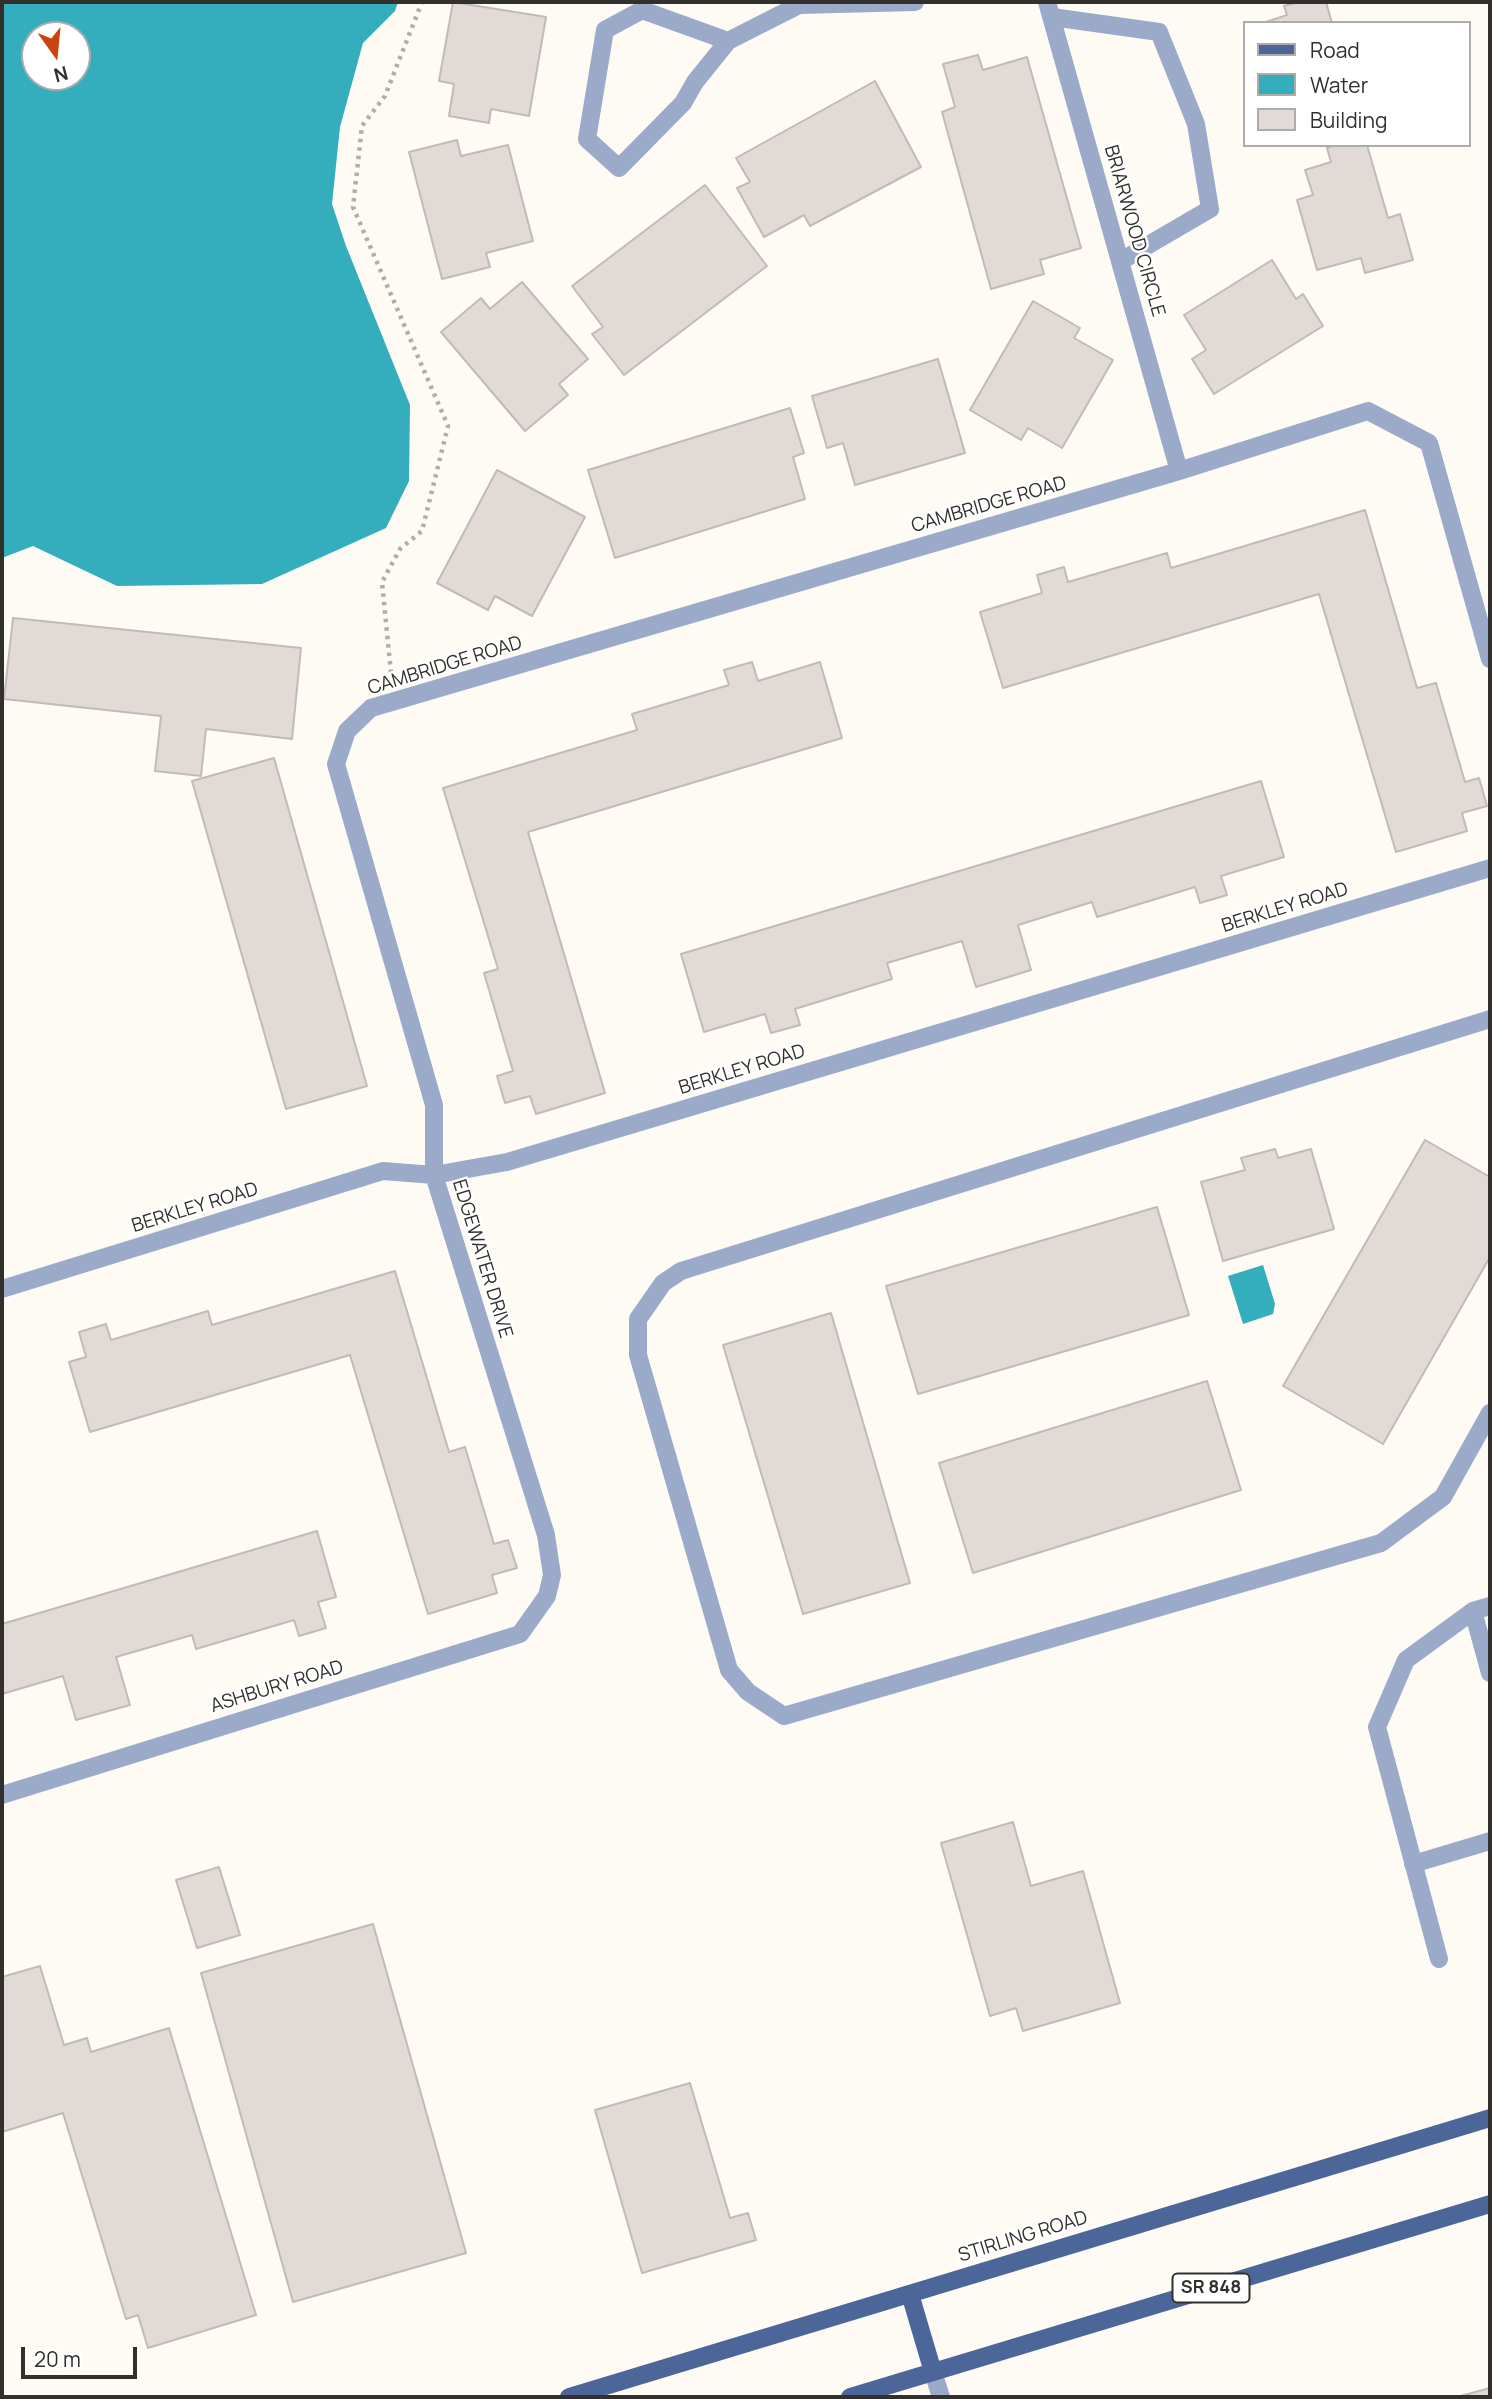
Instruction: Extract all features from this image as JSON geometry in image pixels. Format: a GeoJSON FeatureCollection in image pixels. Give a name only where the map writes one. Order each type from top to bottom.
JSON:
{"type":"FeatureCollection","features":[{"type":"Feature","properties":{"kind":"main road","name":"STIRLING ROAD"},"geometry":{"type":"LineString","coordinates":[[569,2397],[1490,2118]]}},
{"type":"Feature","properties":{"kind":"main road","name":"SR 848"},"geometry":{"type":"LineString","coordinates":[[850,2397],[1490,2204]]}},
{"type":"Feature","properties":{"kind":"main road"},"geometry":{"type":"LineString","coordinates":[[910,2294],[933,2372]]}},
{"type":"Feature","properties":{"kind":"street"},"geometry":{"type":"LineString","coordinates":[[728,41],[642,10],[605,30],[587,139],[619,168],[683,103],[695,82],[728,41],[799,5],[915,2]]}},
{"type":"Feature","properties":{"kind":"street"},"geometry":{"type":"LineString","coordinates":[[1049,10],[1159,32],[1196,124],[1210,209],[1121,261]]}},
{"type":"Feature","properties":{"kind":"street","name":"BRIARWOOD CIRCLE"},"geometry":{"type":"LineString","coordinates":[[1049,10],[1179,471]]}},
{"type":"Feature","properties":{"kind":"street","name":"CAMBRIDGE ROAD"},"geometry":{"type":"LineString","coordinates":[[347,731],[371,708],[1179,471],[1368,411],[1429,443],[1490,659]]}},
{"type":"Feature","properties":{"kind":"street","name":"EDGEWATER DRIVE"},"geometry":{"type":"LineString","coordinates":[[347,731],[335,764],[434,1105],[434,1175],[546,1535],[552,1575],[547,1596]]}},
{"type":"Feature","properties":{"kind":"street","name":"BERKLEY ROAD"},"geometry":{"type":"LineString","coordinates":[[2,1289],[383,1171],[434,1175],[507,1163],[1490,868]]}},
{"type":"Feature","properties":{"kind":"street"},"geometry":{"type":"LineString","coordinates":[[1490,1020],[681,1271],[663,1283],[638,1319],[638,1355],[729,1670],[748,1692],[784,1716],[1381,1544],[1443,1497],[1490,1413]]}},
{"type":"Feature","properties":{"kind":"street","name":"ASHBURY ROAD"},"geometry":{"type":"LineString","coordinates":[[2,1794],[520,1634],[547,1596]]}},
{"type":"Feature","properties":{"kind":"street"},"geometry":{"type":"LineString","coordinates":[[1439,1959],[1377,1727],[1406,1660],[1482,1609],[1490,1674]]}},
{"type":"Feature","properties":{"kind":"street"},"geometry":{"type":"LineString","coordinates":[[1413,1864],[1490,1842]]}},
{"type":"Feature","properties":{"kind":"street"},"geometry":{"type":"LineString","coordinates":[[933,2372],[941,2397]]}},
{"type":"Feature","properties":{"kind":"path"},"geometry":{"type":"LineString","coordinates":[[394,701],[382,582],[400,549],[422,531],[448,426],[353,207],[362,126],[385,96],[422,2]]}},
{"type":"Feature","properties":{"kind":"water"},"geometry":{"type":"Polygon","coordinates":[[[2,2],[398,2],[395,11],[363,43],[340,127],[332,204],[346,246],[410,405],[409,481],[386,528],[262,584],[117,586],[33,546],[2,558],[2,2]]]}},
{"type":"Feature","properties":{"kind":"water"},"geometry":{"type":"Polygon","coordinates":[[[1263,1265],[1275,1304],[1273,1314],[1243,1324],[1228,1276],[1263,1265]]]}},
{"type":"Feature","properties":{"kind":"building"},"geometry":{"type":"Polygon","coordinates":[[[453,2],[546,17],[529,116],[491,109],[489,123],[449,116],[454,84],[439,81],[453,2]]]}},
{"type":"Feature","properties":{"kind":"building"},"geometry":{"type":"Polygon","coordinates":[[[1299,2],[1326,2],[1331,21],[1269,21],[1287,15],[1284,6],[1299,2]]]}},
{"type":"Feature","properties":{"kind":"building"},"geometry":{"type":"Polygon","coordinates":[[[978,55],[983,70],[1027,57],[1081,248],[1040,260],[1044,274],[991,289],[942,112],[955,107],[943,64],[978,55]]]}},
{"type":"Feature","properties":{"kind":"building"},"geometry":{"type":"Polygon","coordinates":[[[875,81],[921,167],[810,226],[804,215],[764,237],[737,188],[750,182],[736,158],[875,81]]]}},
{"type":"Feature","properties":{"kind":"building"},"geometry":{"type":"Polygon","coordinates":[[[457,140],[461,156],[508,145],[533,241],[486,253],[490,267],[442,279],[409,152],[457,140]]]}},
{"type":"Feature","properties":{"kind":"building"},"geometry":{"type":"Polygon","coordinates":[[[1368,147],[1388,218],[1400,214],[1413,260],[1365,273],[1361,258],[1317,270],[1297,200],[1313,195],[1305,170],[1331,162],[1327,148],[1368,147]]]}},
{"type":"Feature","properties":{"kind":"building"},"geometry":{"type":"Polygon","coordinates":[[[705,185],[767,266],[624,375],[592,334],[603,327],[572,286],[705,185]]]}},
{"type":"Feature","properties":{"kind":"building"},"geometry":{"type":"Polygon","coordinates":[[[1272,260],[1296,299],[1303,294],[1323,326],[1214,394],[1192,359],[1206,350],[1184,315],[1272,260]]]}},
{"type":"Feature","properties":{"kind":"building"},"geometry":{"type":"Polygon","coordinates":[[[522,282],[588,359],[559,384],[568,395],[525,431],[441,332],[481,298],[490,309],[522,282]]]}},
{"type":"Feature","properties":{"kind":"building"},"geometry":{"type":"Polygon","coordinates":[[[1033,301],[1080,328],[1074,338],[1113,360],[1062,448],[1028,428],[1021,440],[970,410],[1033,301]]]}},
{"type":"Feature","properties":{"kind":"building"},"geometry":{"type":"Polygon","coordinates":[[[938,359],[965,453],[855,485],[843,443],[827,448],[812,396],[938,359]]]}},
{"type":"Feature","properties":{"kind":"building"},"geometry":{"type":"Polygon","coordinates":[[[790,408],[804,453],[793,457],[805,499],[615,558],[588,470],[790,408]]]}},
{"type":"Feature","properties":{"kind":"building"},"geometry":{"type":"Polygon","coordinates":[[[497,470],[585,517],[532,616],[495,596],[488,610],[437,583],[497,470]]]}},
{"type":"Feature","properties":{"kind":"building"},"geometry":{"type":"Polygon","coordinates":[[[1365,510],[1417,688],[1436,683],[1465,782],[1479,778],[1487,806],[1462,813],[1467,831],[1396,852],[1319,594],[1003,688],[980,612],[1042,593],[1037,575],[1064,567],[1068,582],[1167,553],[1171,568],[1365,510]]]}},
{"type":"Feature","properties":{"kind":"building"},"geometry":{"type":"Polygon","coordinates":[[[13,618],[301,648],[292,739],[206,729],[201,776],[155,771],[161,716],[4,699],[13,618]]]}},
{"type":"Feature","properties":{"kind":"building"},"geometry":{"type":"Polygon","coordinates":[[[752,662],[758,681],[820,662],[842,738],[528,832],[605,1093],[536,1114],[530,1096],[505,1103],[497,1076],[513,1071],[484,973],[498,969],[443,788],[637,730],[632,714],[729,685],[724,670],[752,662]]]}},
{"type":"Feature","properties":{"kind":"building"},"geometry":{"type":"Polygon","coordinates":[[[274,758],[367,1086],[286,1109],[192,781],[274,758]]]}},
{"type":"Feature","properties":{"kind":"building"},"geometry":{"type":"Polygon","coordinates":[[[1261,781],[1284,857],[1221,876],[1227,895],[1200,903],[1195,887],[1097,917],[1092,902],[1018,925],[1031,970],[976,987],[962,941],[887,963],[892,979],[795,1009],[800,1025],[771,1033],[765,1014],[704,1032],[681,954],[1261,781]]]}},
{"type":"Feature","properties":{"kind":"building"},"geometry":{"type":"Polygon","coordinates":[[[1425,1140],[1490,1177],[1490,1257],[1383,1444],[1283,1386],[1425,1140]]]}},
{"type":"Feature","properties":{"kind":"building"},"geometry":{"type":"Polygon","coordinates":[[[1275,1149],[1278,1158],[1311,1149],[1334,1229],[1223,1261],[1201,1182],[1245,1170],[1241,1158],[1275,1149]]]}},
{"type":"Feature","properties":{"kind":"building"},"geometry":{"type":"Polygon","coordinates":[[[1157,1207],[1189,1315],[918,1394],[886,1286],[1157,1207]]]}},
{"type":"Feature","properties":{"kind":"building"},"geometry":{"type":"Polygon","coordinates":[[[395,1271],[449,1452],[465,1447],[494,1544],[508,1540],[517,1568],[492,1575],[497,1593],[428,1614],[350,1355],[90,1432],[69,1362],[86,1357],[79,1332],[106,1324],[111,1340],[208,1311],[212,1325],[395,1271]]]}},
{"type":"Feature","properties":{"kind":"building"},"geometry":{"type":"Polygon","coordinates":[[[831,1313],[910,1583],[803,1614],[723,1345],[831,1313]]]}},
{"type":"Feature","properties":{"kind":"building"},"geometry":{"type":"Polygon","coordinates":[[[1207,1381],[1241,1490],[973,1573],[939,1463],[1207,1381]]]}},
{"type":"Feature","properties":{"kind":"building"},"geometry":{"type":"Polygon","coordinates":[[[317,1531],[336,1597],[318,1602],[326,1628],[299,1636],[294,1620],[196,1649],[192,1635],[116,1657],[130,1705],[76,1720],[63,1676],[2,1694],[2,1624],[317,1531]]]}},
{"type":"Feature","properties":{"kind":"building"},"geometry":{"type":"Polygon","coordinates":[[[1013,1822],[1031,1886],[1083,1871],[1120,2003],[1023,2031],[1016,2008],[990,2016],[941,1843],[1013,1822]]]}},
{"type":"Feature","properties":{"kind":"building"},"geometry":{"type":"Polygon","coordinates":[[[219,1867],[240,1935],[197,1948],[176,1880],[219,1867]]]}},
{"type":"Feature","properties":{"kind":"building"},"geometry":{"type":"Polygon","coordinates":[[[373,1924],[466,2253],[293,2302],[201,1973],[373,1924]]]}},
{"type":"Feature","properties":{"kind":"building"},"geometry":{"type":"Polygon","coordinates":[[[40,1966],[64,2045],[87,2038],[91,2052],[169,2028],[256,2315],[148,2348],[138,2315],[126,2319],[63,2113],[2,2132],[2,1977],[40,1966]]]}},
{"type":"Feature","properties":{"kind":"building"},"geometry":{"type":"Polygon","coordinates":[[[690,2083],[730,2218],[748,2213],[756,2240],[642,2273],[595,2110],[690,2083]]]}},
{"type":"Feature","properties":{"kind":"building"},"geometry":{"type":"Polygon","coordinates":[[[1490,2388],[1490,2397],[1457,2397],[1490,2388]]]}}]}
